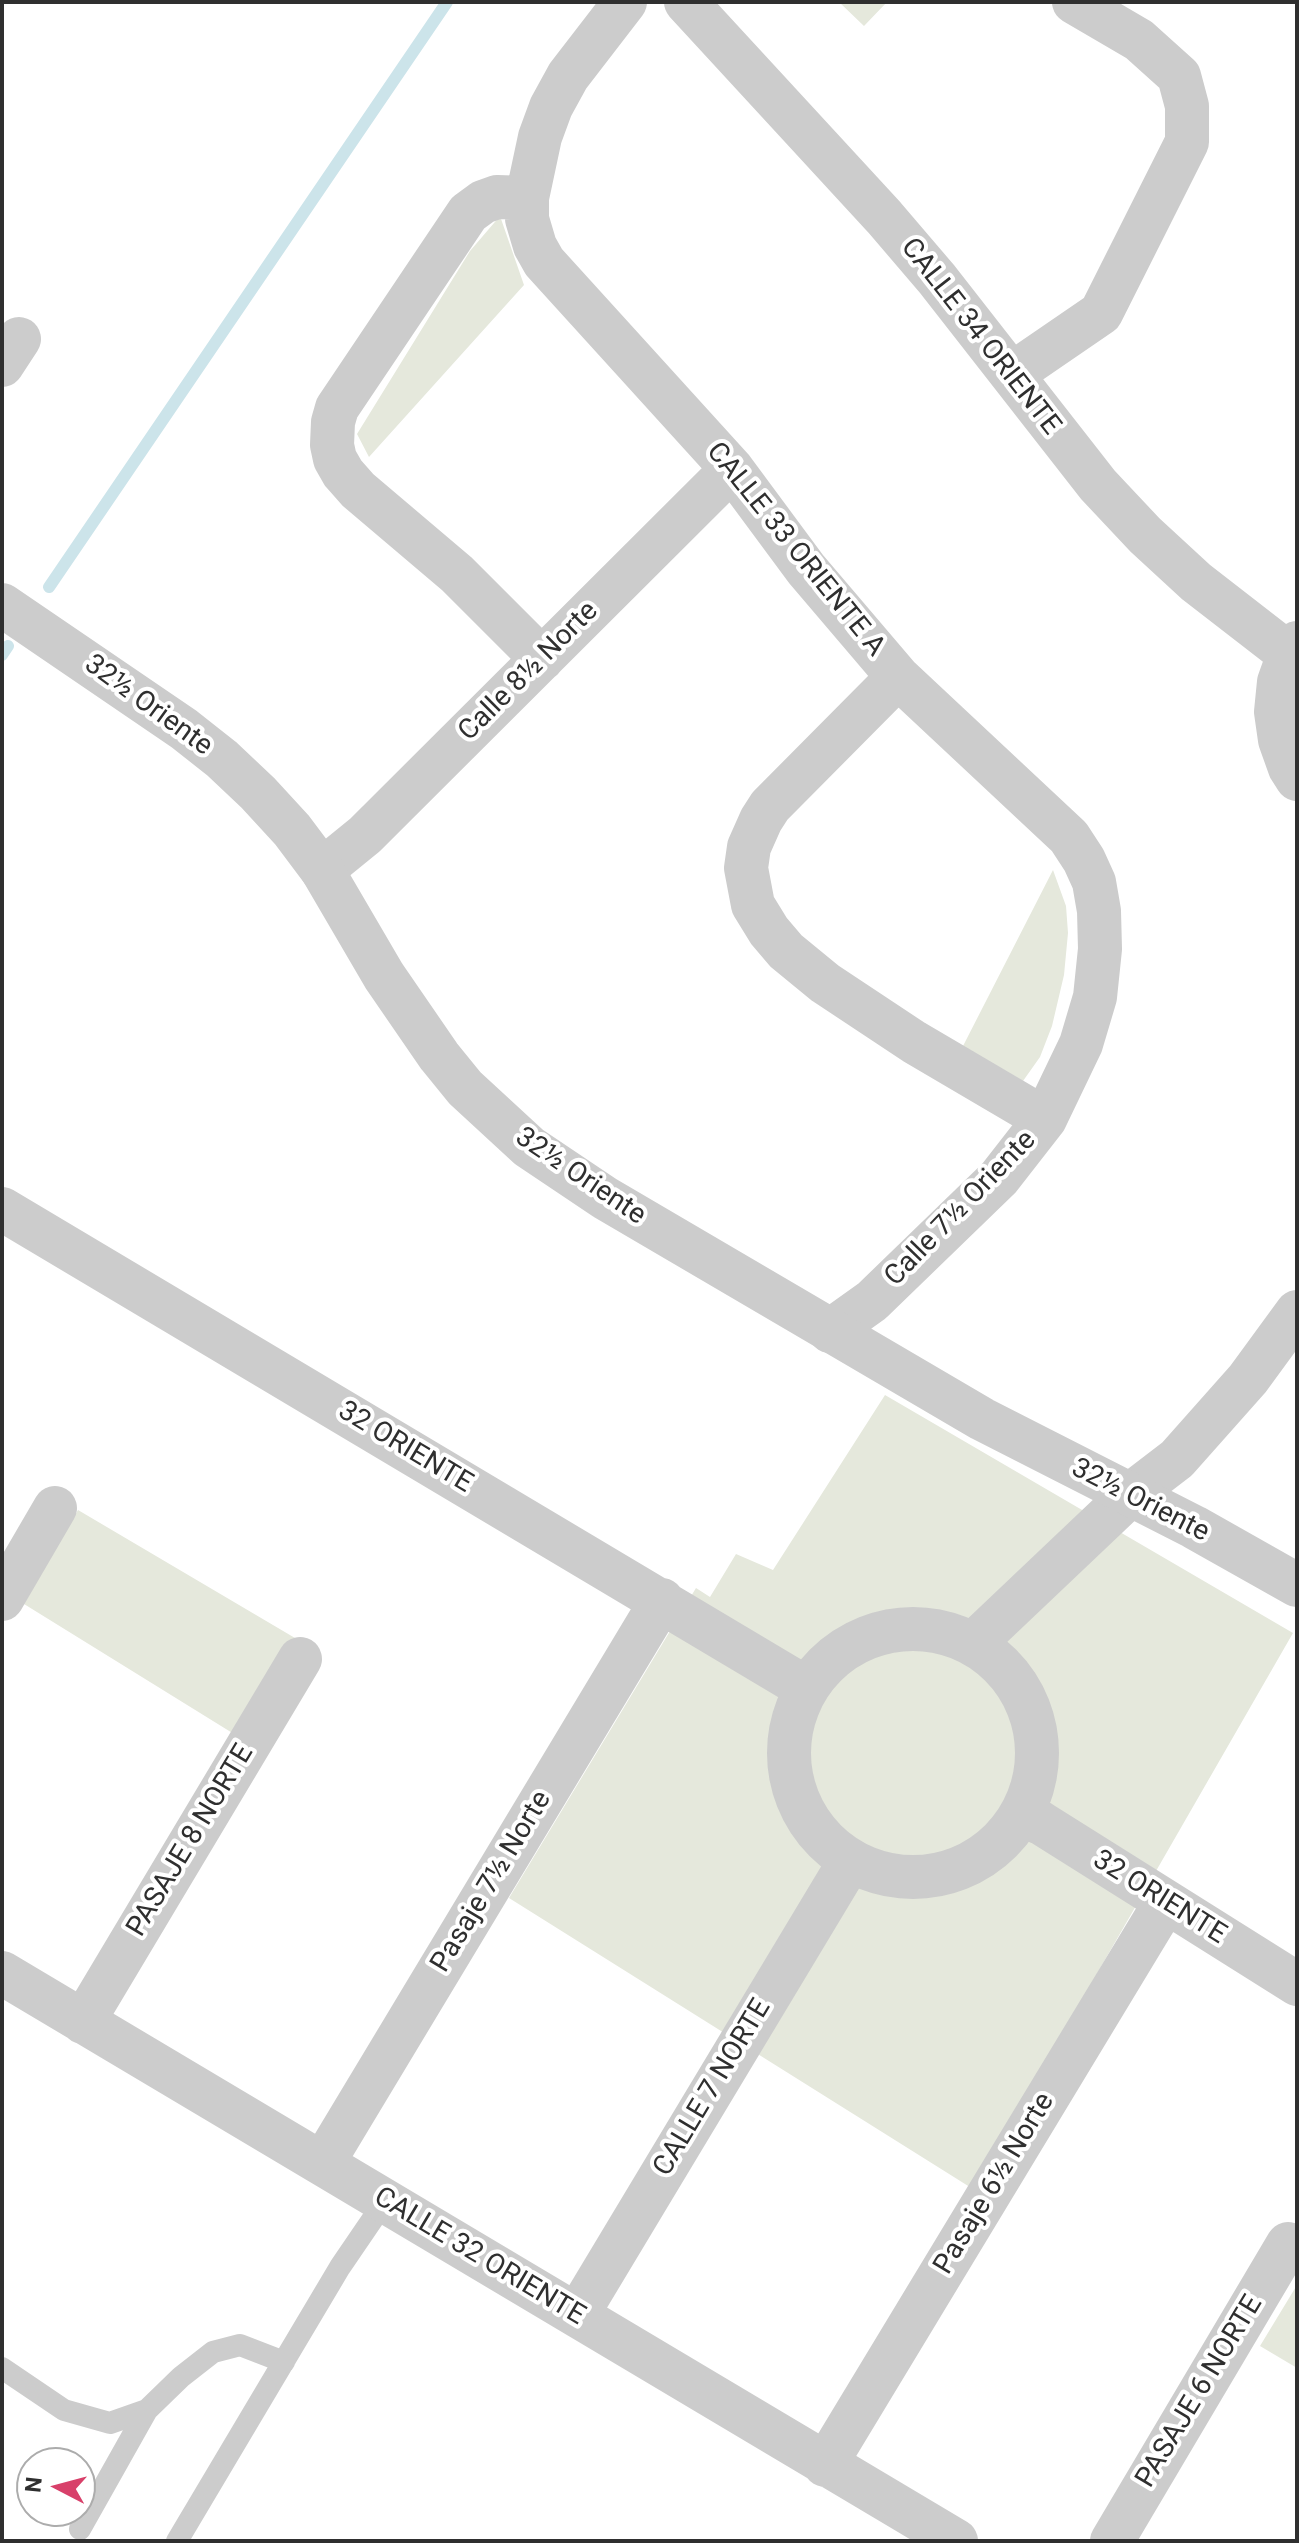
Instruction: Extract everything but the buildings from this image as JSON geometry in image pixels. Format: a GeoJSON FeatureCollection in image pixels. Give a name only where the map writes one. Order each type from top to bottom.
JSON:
{"type":"FeatureCollection","features":[{"type":"Feature","properties":{"kind":"street","name":"CALLE 33 ORIENTE A"},"geometry":{"type":"LineString","coordinates":[[625,2],[568,76],[551,107],[540,137],[527,198],[527,219],[535,246],[544,262],[732,469],[806,569],[898,677],[1049,815],[1077,848],[1094,882]]}},
{"type":"Feature","properties":{"kind":"street","name":"CALLE 34 ORIENTE"},"geometry":{"type":"LineString","coordinates":[[686,2],[884,217],[1089,474],[1145,535],[1196,582],[1293,649],[1279,682],[1276,712],[1280,740],[1297,779]]}},
{"type":"Feature","properties":{"kind":"street"},"geometry":{"type":"LineString","coordinates":[[1012,374],[1101,313],[1187,142],[1187,106],[1179,76],[1139,40],[1074,2]]}},
{"type":"Feature","properties":{"kind":"street"},"geometry":{"type":"LineString","coordinates":[[527,198],[497,197],[468,213],[337,408],[332,445],[343,473],[358,490],[457,574],[542,659]]}},
{"type":"Feature","properties":{"kind":"street","name":"Calle 8½ Norte"},"geometry":{"type":"LineString","coordinates":[[322,870],[365,835],[732,469]]}},
{"type":"Feature","properties":{"kind":"street","name":"32½ Oriente"},"geometry":{"type":"LineString","coordinates":[[2,605],[146,702],[222,759],[283,821],[322,870],[415,1024],[465,1088],[529,1147],[566,1174],[982,1419],[1194,1527],[1297,1585]]}},
{"type":"Feature","properties":{"kind":"street"},"geometry":{"type":"LineString","coordinates":[[898,677],[770,806],[761,820],[749,847],[747,879],[753,905],[786,951],[804,968],[914,1042],[1045,1119]]}},
{"type":"Feature","properties":{"kind":"street","name":"Calle 7½ Oriente"},"geometry":{"type":"LineString","coordinates":[[830,1331],[872,1301],[999,1178],[1045,1119],[1081,1044],[1095,997],[1100,949],[1094,882]]}},
{"type":"Feature","properties":{"kind":"street","name":"32 ORIENTE"},"geometry":{"type":"LineString","coordinates":[[2,1209],[806,1688]]}},
{"type":"Feature","properties":{"kind":"street"},"geometry":{"type":"LineString","coordinates":[[973,1644],[1130,1495],[1169,1466],[1248,1379],[1297,1312]]}},
{"type":"Feature","properties":{"kind":"street"},"geometry":{"type":"LineString","coordinates":[[2,1599],[55,1508]]}},
{"type":"Feature","properties":{"kind":"street","name":"Pasaje 7½ Norte"},"geometry":{"type":"LineString","coordinates":[[323,2163],[662,1600]]}},
{"type":"Feature","properties":{"kind":"street"},"geometry":{"type":"LineString","coordinates":[[904,1628],[928,1629],[951,1634],[973,1644],[996,1660],[1014,1681],[1028,1706],[1036,1733],[1037,1761],[1032,1789],[1021,1815],[1004,1837],[983,1856],[958,1869],[931,1876],[903,1878],[876,1872],[850,1861],[824,1840],[804,1814],[792,1784],[788,1751],[793,1719],[806,1688],[838,1653],[881,1632],[904,1628]]}},
{"type":"Feature","properties":{"kind":"street","name":"PASAJE 8 NORTE"},"geometry":{"type":"LineString","coordinates":[[83,2022],[300,1659]]}},
{"type":"Feature","properties":{"kind":"street","name":"32 ORIENTE"},"geometry":{"type":"LineString","coordinates":[[1021,1815],[1041,1823],[1297,1984]]}},
{"type":"Feature","properties":{"kind":"street","name":"CALLE 7 NORTE"},"geometry":{"type":"LineString","coordinates":[[577,2315],[850,1861]]}},
{"type":"Feature","properties":{"kind":"street","name":"Pasaje 6½ Norte"},"geometry":{"type":"LineString","coordinates":[[825,2465],[1165,1903]]}},
{"type":"Feature","properties":{"kind":"street","name":"CALLE 32 ORIENTE"},"geometry":{"type":"LineString","coordinates":[[2,1973],[956,2541]]}},
{"type":"Feature","properties":{"kind":"street","name":"PASAJE 6 NORTE"},"geometry":{"type":"LineString","coordinates":[[1112,2541],[1288,2244]]}},
{"type":"Feature","properties":{"kind":"lane"},"geometry":{"type":"LineString","coordinates":[[177,2541],[340,2267],[385,2201]]}},
{"type":"Feature","properties":{"kind":"lane"},"geometry":{"type":"LineString","coordinates":[[80,2529],[147,2410],[181,2377],[213,2352],[240,2345],[284,2362]]}},
{"type":"Feature","properties":{"kind":"lane"},"geometry":{"type":"LineString","coordinates":[[2,2368],[64,2410],[110,2423],[147,2410]]}},
{"type":"Feature","properties":{"kind":"shaded area"},"geometry":{"type":"Polygon","coordinates":[[[839,2],[887,2],[864,26],[839,2]]]}},
{"type":"Feature","properties":{"kind":"shaded area"},"geometry":{"type":"Polygon","coordinates":[[[500,216],[524,285],[369,457],[357,434],[470,251],[500,216]]]}},
{"type":"Feature","properties":{"kind":"shaded area"},"geometry":{"type":"Polygon","coordinates":[[[1053,870],[1066,906],[1068,933],[1064,975],[1052,1026],[1040,1057],[1023,1081],[963,1046],[1053,870]]]}},
{"type":"Feature","properties":{"kind":"shaded area"},"geometry":{"type":"Polygon","coordinates":[[[885,1395],[1293,1633],[973,2189],[509,1898],[696,1588],[710,1597],[736,1554],[773,1570],[885,1395]]]}},
{"type":"Feature","properties":{"kind":"shaded area"},"geometry":{"type":"Polygon","coordinates":[[[78,1510],[295,1638],[234,1734],[24,1604],[78,1510]]]}},
{"type":"Feature","properties":{"kind":"shaded area"},"geometry":{"type":"Polygon","coordinates":[[[1297,2285],[1297,2368],[1260,2346],[1297,2285]]]}},
{"type":"Feature","properties":{"kind":"waterway"},"geometry":{"type":"LineString","coordinates":[[49,587],[447,2]]}},
{"type":"Feature","properties":{"kind":"waterway"},"geometry":{"type":"LineString","coordinates":[[2,655],[8,646]]}}]}
